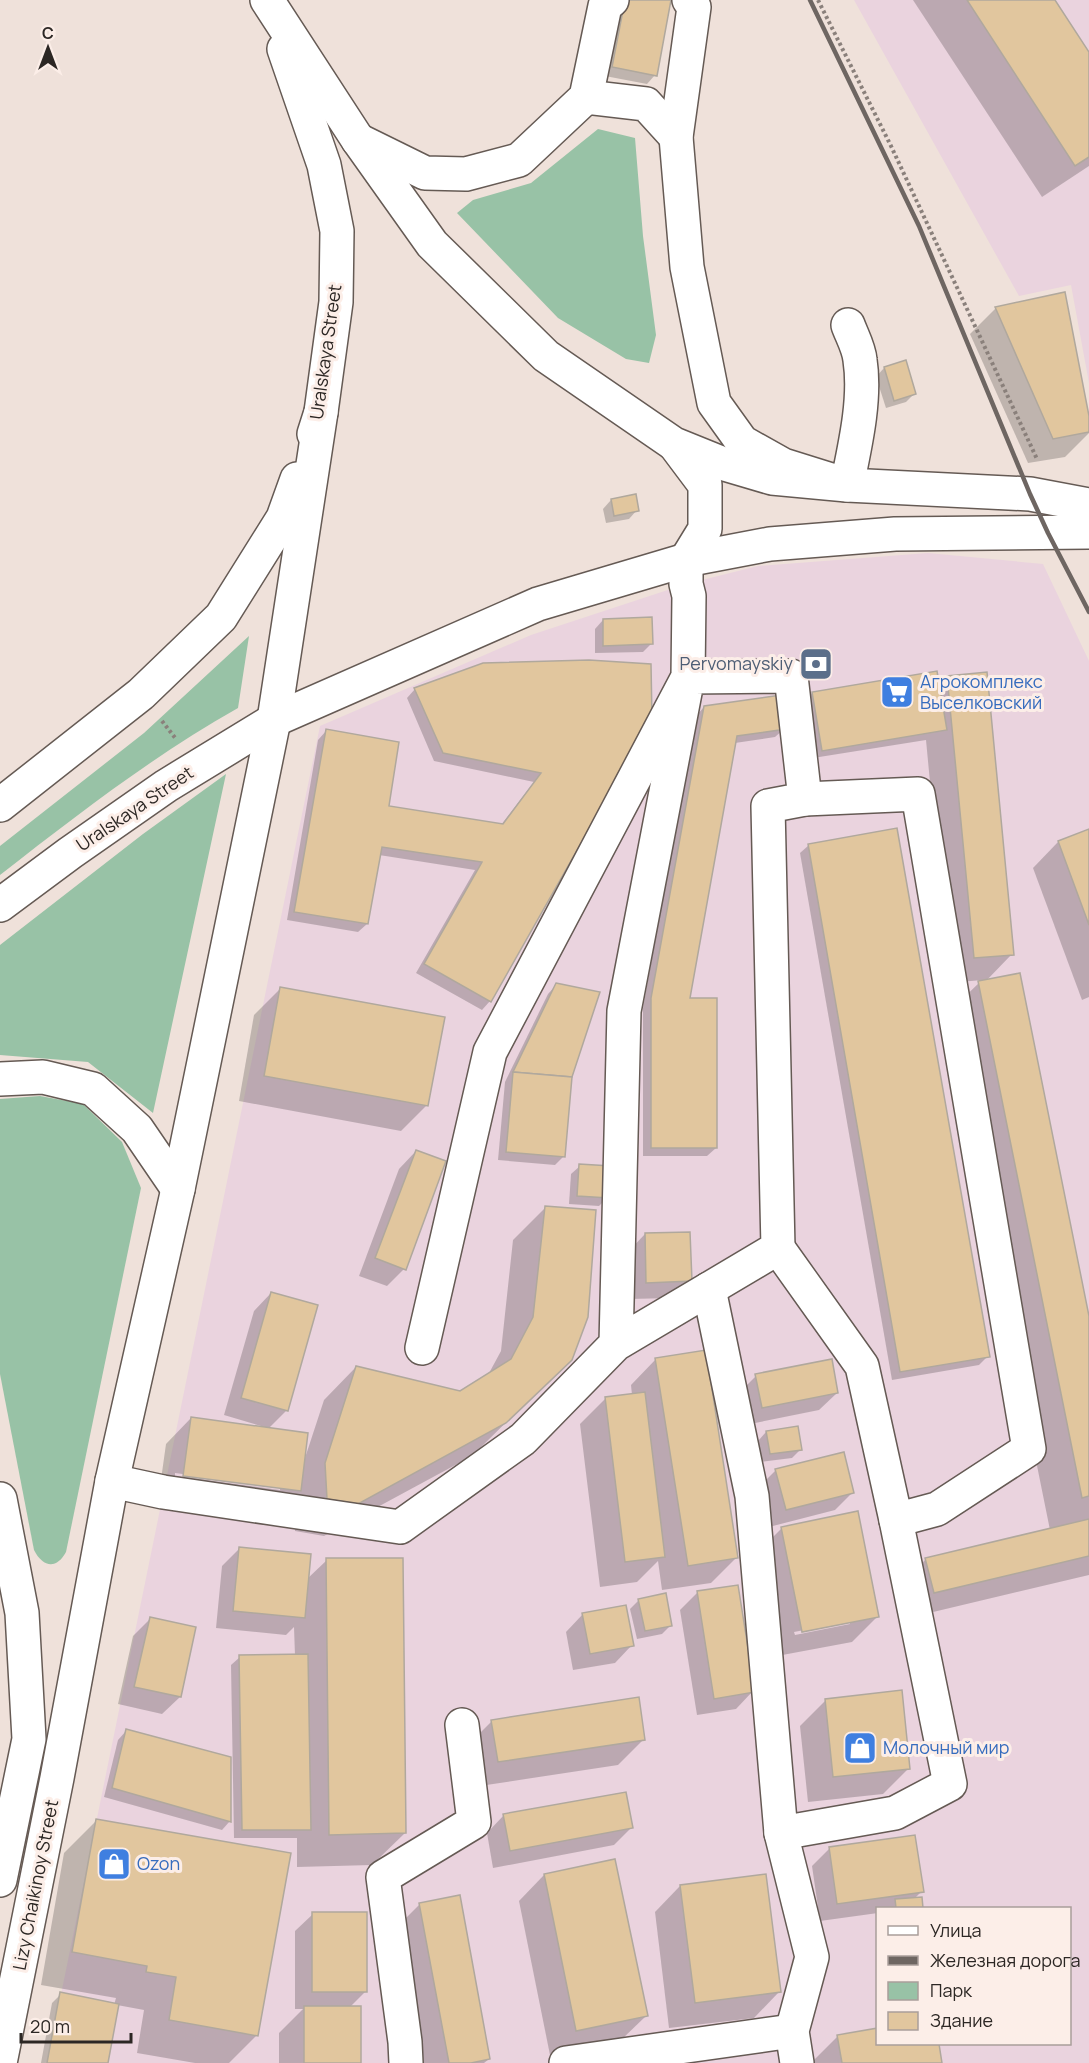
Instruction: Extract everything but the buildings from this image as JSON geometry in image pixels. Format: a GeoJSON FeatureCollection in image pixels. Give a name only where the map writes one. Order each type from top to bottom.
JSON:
{"type":"FeatureCollection","features":[{"type":"Feature","properties":{"kind":"main road"},"geometry":{"type":"LineString","coordinates":[[267,0],[358,140],[432,244],[546,356],[674,444],[721,463],[772,478],[847,485],[1030,494],[1089,504]]}},
{"type":"Feature","properties":{"kind":"main road","name":"Uralskaya Street"},"geometry":{"type":"LineString","coordinates":[[0,805],[141,694],[221,617],[283,518],[321,412],[336,303],[337,231],[324,165],[267,0]]}},
{"type":"Feature","properties":{"kind":"main road"},"geometry":{"type":"LineString","coordinates":[[358,140],[425,173],[466,174],[519,160],[586,97],[605,6],[612,0]]}},
{"type":"Feature","properties":{"kind":"main road"},"geometry":{"type":"LineString","coordinates":[[689,0],[694,7],[676,137],[687,267],[714,403],[742,442],[783,465],[847,485]]}},
{"type":"Feature","properties":{"kind":"main road"},"geometry":{"type":"LineString","coordinates":[[586,97],[646,104],[676,137]]}},
{"type":"Feature","properties":{"kind":"main road"},"geometry":{"type":"LineString","coordinates":[[847,485],[856,440],[860,394],[860,359],[848,325]]}},
{"type":"Feature","properties":{"kind":"main road","name":"Lizy Chaikinoy Street"},"geometry":{"type":"LineString","coordinates":[[0,2063],[57,1778],[112,1481],[178,1189],[274,720],[321,412]]}},
{"type":"Feature","properties":{"kind":"main road"},"geometry":{"type":"LineString","coordinates":[[616,1344],[624,1011],[688,676],[690,596],[686,584],[687,560],[705,529],[705,485],[674,444]]}},
{"type":"Feature","properties":{"kind":"main road","name":"Uralskaya Street"},"geometry":{"type":"LineString","coordinates":[[0,905],[70,853],[194,769],[274,720],[538,604],[687,560],[770,544],[895,534],[1089,532]]}},
{"type":"Feature","properties":{"kind":"main road"},"geometry":{"type":"LineString","coordinates":[[688,676],[791,676],[805,799]]}},
{"type":"Feature","properties":{"kind":"main road"},"geometry":{"type":"LineString","coordinates":[[422,1348],[490,1052],[688,676]]}},
{"type":"Feature","properties":{"kind":"main road"},"geometry":{"type":"LineString","coordinates":[[781,1833],[895,1813],[950,1784],[862,1366],[778,1248],[768,807],[805,799],[918,794],[1029,1449],[937,1509],[896,1520]]}},
{"type":"Feature","properties":{"kind":"main road"},"geometry":{"type":"LineString","coordinates":[[0,1079],[43,1077],[93,1089],[137,1129],[178,1189]]}},
{"type":"Feature","properties":{"kind":"main road"},"geometry":{"type":"LineString","coordinates":[[112,1481],[163,1492],[400,1527],[523,1439],[616,1344],[778,1248]]}},
{"type":"Feature","properties":{"kind":"main road"},"geometry":{"type":"LineString","coordinates":[[709,1289],[752,1496],[781,1833],[812,1957],[792,2031],[797,2063]]}},
{"type":"Feature","properties":{"kind":"main road","name":"Lizy Chaikinoy Street"},"geometry":{"type":"LineString","coordinates":[[0,1499],[22,1613],[29,1739],[2,1864]]}},
{"type":"Feature","properties":{"kind":"main road"},"geometry":{"type":"LineString","coordinates":[[406,2063],[383,1877],[474,1822],[462,1725]]}},
{"type":"Feature","properties":{"kind":"main road"},"geometry":{"type":"LineString","coordinates":[[567,2063],[792,2031]]}},
{"type":"Feature","properties":{"kind":"path"},"geometry":{"type":"LineString","coordinates":[[818,0],[891,146],[1055,497]]}},
{"type":"Feature","properties":{"kind":"path"},"geometry":{"type":"LineString","coordinates":[[141,694],[185,751],[194,769]]}},
{"type":"Feature","properties":{"kind":"shaded area"},"geometry":{"type":"Polygon","coordinates":[[[854,0],[1089,0],[1089,383],[1071,285],[1019,296],[854,0]]]}},
{"type":"Feature","properties":{"kind":"shaded area"},"geometry":{"type":"Polygon","coordinates":[[[928,553],[1043,564],[1089,661],[1089,2063],[47,2063],[320,726],[531,635],[686,584],[758,566],[928,553]]]}},
{"type":"Feature","properties":{"kind":"green space"},"geometry":{"type":"Polygon","coordinates":[[[598,129],[635,138],[643,236],[656,335],[649,363],[626,359],[558,318],[457,213],[473,200],[531,183],[598,129]]]}},
{"type":"Feature","properties":{"kind":"green space"},"geometry":{"type":"Polygon","coordinates":[[[249,636],[238,708],[146,766],[0,875],[0,846],[144,733],[249,636]]]}},
{"type":"Feature","properties":{"kind":"green space"},"geometry":{"type":"Polygon","coordinates":[[[226,774],[153,1113],[88,1062],[0,1055],[0,945],[143,834],[226,774]]]}},
{"type":"Feature","properties":{"kind":"green space"},"geometry":{"type":"Polygon","coordinates":[[[40,1096],[83,1104],[122,1142],[141,1188],[66,1552],[54,1564],[46,1563],[34,1550],[0,1374],[0,1099],[40,1096]]]}},
{"type":"Feature","properties":{"kind":"railway"},"geometry":{"type":"LineString","coordinates":[[810,0],[919,226],[1030,494],[1089,612]]}},
{"type":"Feature","properties":{"kind":"place","name":"Pervomayskiy"},"geometry":{"type":"Point","coordinates":[816,664]}},
{"type":"Feature","properties":{"kind":"place","name":"Агрокомплекс Выселковский"},"geometry":{"type":"Point","coordinates":[897,692]}},
{"type":"Feature","properties":{"kind":"place","name":"Молочный мир"},"geometry":{"type":"Point","coordinates":[860,1748]}},
{"type":"Feature","properties":{"kind":"place","name":"Ozon"},"geometry":{"type":"Point","coordinates":[114,1864]}}]}
